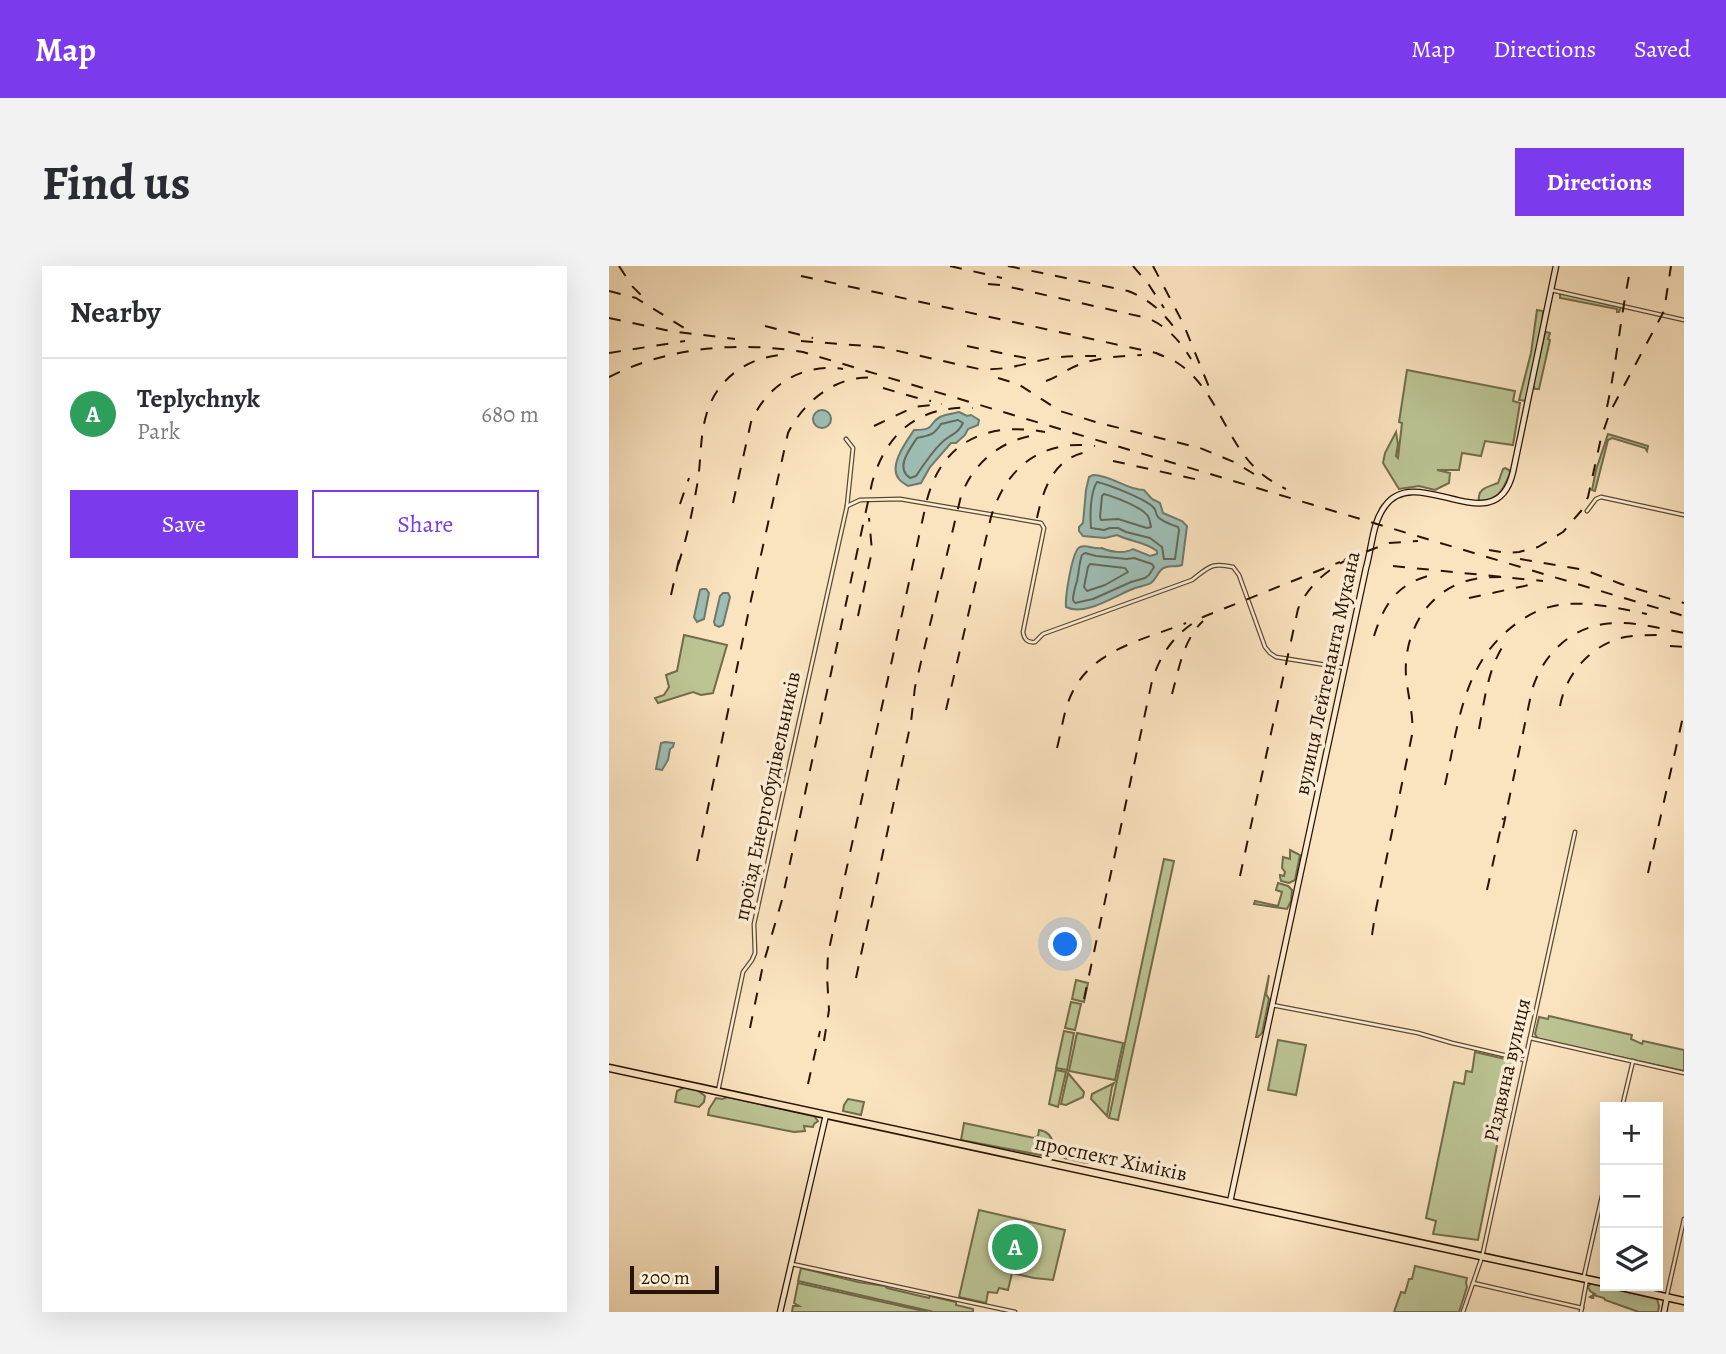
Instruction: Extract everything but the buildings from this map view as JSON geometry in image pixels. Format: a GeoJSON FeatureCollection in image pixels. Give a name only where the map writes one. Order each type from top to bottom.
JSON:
{"type":"FeatureCollection","features":[{"type":"Feature","properties":{"kind":"main road","name":"вулиця Лейтенанта Мукана"},"geometry":{"type":"LineString","coordinates":[[1230,1202],[1380,514],[1387,503],[1406,492],[1486,503],[1496,499],[1508,488],[1513,475],[1556,266]]}},
{"type":"Feature","properties":{"kind":"main road","name":"проспект Хіміків"},"geometry":{"type":"LineString","coordinates":[[609,1068],[1600,1282]]}},
{"type":"Feature","properties":{"kind":"main road"},"geometry":{"type":"LineString","coordinates":[[780,1312],[826,1114]]}},
{"type":"Feature","properties":{"kind":"main road"},"geometry":{"type":"LineString","coordinates":[[1640,1291],[1684,1301]]}},
{"type":"Feature","properties":{"kind":"main road"},"geometry":{"type":"LineString","coordinates":[[1664,1312],[1667,1297]]}},
{"type":"Feature","properties":{"kind":"street"},"geometry":{"type":"LineString","coordinates":[[1551,290],[1684,320]]}},
{"type":"Feature","properties":{"kind":"street","name":"проїзд Енергобудівельників"},"geometry":{"type":"LineString","coordinates":[[717,1091],[743,972],[755,953],[754,924],[847,506],[853,448],[846,439]]}},
{"type":"Feature","properties":{"kind":"street"},"geometry":{"type":"LineString","coordinates":[[1587,512],[1596,499],[1601,497],[1684,515]]}},
{"type":"Feature","properties":{"kind":"street"},"geometry":{"type":"LineString","coordinates":[[847,506],[860,500],[901,499],[1041,523],[1044,528],[1023,632],[1027,641],[1035,642],[1044,634],[1192,580],[1209,566],[1229,566],[1233,567],[1238,575],[1262,641],[1270,653],[1276,657],[1345,668]]}},
{"type":"Feature","properties":{"kind":"street","name":"Різдвяна вулиця"},"geometry":{"type":"LineString","coordinates":[[1463,1312],[1482,1256],[1575,832]]}},
{"type":"Feature","properties":{"kind":"street"},"geometry":{"type":"LineString","coordinates":[[1272,1004],[1418,1033],[1525,1060]]}},
{"type":"Feature","properties":{"kind":"street"},"geometry":{"type":"LineString","coordinates":[[1530,1038],[1684,1073]]}},
{"type":"Feature","properties":{"kind":"street"},"geometry":{"type":"LineString","coordinates":[[1623,1102],[1633,1061]]}},
{"type":"Feature","properties":{"kind":"street"},"geometry":{"type":"LineString","coordinates":[[1472,1283],[1581,1310],[1600,1207]]}},
{"type":"Feature","properties":{"kind":"street"},"geometry":{"type":"LineString","coordinates":[[1667,1297],[1684,1219]]}},
{"type":"Feature","properties":{"kind":"street"},"geometry":{"type":"LineString","coordinates":[[791,1264],[1015,1312]]}},
{"type":"Feature","properties":{"kind":"green space"},"geometry":{"type":"Polygon","coordinates":[[[1560,293],[1621,307],[1617,312],[1617,309],[1560,298],[1560,293]]]}},
{"type":"Feature","properties":{"kind":"green space"},"geometry":{"type":"Polygon","coordinates":[[[1537,310],[1543,311],[1542,325],[1526,401],[1519,400],[1531,353],[1537,310]]]}},
{"type":"Feature","properties":{"kind":"green space"},"geometry":{"type":"Polygon","coordinates":[[[1546,332],[1550,333],[1550,340],[1539,389],[1535,389],[1533,385],[1546,332]]]}},
{"type":"Feature","properties":{"kind":"green space"},"geometry":{"type":"Polygon","coordinates":[[[1407,370],[1515,391],[1513,401],[1520,403],[1513,445],[1485,441],[1481,456],[1462,453],[1459,470],[1437,470],[1450,473],[1449,483],[1435,490],[1419,486],[1399,489],[1383,463],[1396,432],[1398,458],[1402,423],[1399,422],[1407,370]]]}},
{"type":"Feature","properties":{"kind":"green space"},"geometry":{"type":"Polygon","coordinates":[[[1608,434],[1648,446],[1647,451],[1645,448],[1612,438],[1608,440],[1595,491],[1592,490],[1596,470],[1608,434]]]}},
{"type":"Feature","properties":{"kind":"green space"},"geometry":{"type":"Polygon","coordinates":[[[1505,468],[1510,473],[1500,493],[1479,501],[1481,491],[1498,483],[1505,468]]]}},
{"type":"Feature","properties":{"kind":"green space"},"geometry":{"type":"Polygon","coordinates":[[[684,635],[727,645],[713,693],[701,695],[693,692],[658,703],[655,698],[664,695],[669,687],[666,675],[677,671],[684,635]]]}},
{"type":"Feature","properties":{"kind":"green space"},"geometry":{"type":"Polygon","coordinates":[[[1290,850],[1300,855],[1295,880],[1289,883],[1281,881],[1280,875],[1284,876],[1283,857],[1290,859],[1290,850]]]}},
{"type":"Feature","properties":{"kind":"green space"},"geometry":{"type":"Polygon","coordinates":[[[1164,859],[1174,861],[1118,1120],[1109,1118],[1164,859]]]}},
{"type":"Feature","properties":{"kind":"green space"},"geometry":{"type":"Polygon","coordinates":[[[1278,883],[1292,890],[1287,909],[1254,904],[1255,901],[1278,906],[1282,892],[1276,890],[1278,883]]]}},
{"type":"Feature","properties":{"kind":"green space"},"geometry":{"type":"Polygon","coordinates":[[[1269,975],[1266,994],[1269,999],[1262,1033],[1256,1037],[1269,975]]]}},
{"type":"Feature","properties":{"kind":"green space"},"geometry":{"type":"Polygon","coordinates":[[[1076,980],[1088,983],[1084,1002],[1072,999],[1076,980]]]}},
{"type":"Feature","properties":{"kind":"green space"},"geometry":{"type":"Polygon","coordinates":[[[1071,1002],[1081,1004],[1075,1030],[1065,1028],[1071,1002]]]}},
{"type":"Feature","properties":{"kind":"green space"},"geometry":{"type":"Polygon","coordinates":[[[1549,1016],[1632,1035],[1631,1039],[1642,1044],[1643,1041],[1684,1050],[1684,1071],[1538,1039],[1535,1034],[1539,1017],[1548,1019],[1549,1016]]]}},
{"type":"Feature","properties":{"kind":"green space"},"geometry":{"type":"Polygon","coordinates":[[[1064,1031],[1074,1033],[1067,1070],[1056,1068],[1064,1031]]]}},
{"type":"Feature","properties":{"kind":"green space"},"geometry":{"type":"Polygon","coordinates":[[[1077,1033],[1123,1043],[1115,1080],[1069,1071],[1077,1033]]]}},
{"type":"Feature","properties":{"kind":"green space"},"geometry":{"type":"Polygon","coordinates":[[[1278,1040],[1306,1045],[1296,1095],[1268,1090],[1278,1040]]]}},
{"type":"Feature","properties":{"kind":"green space"},"geometry":{"type":"Polygon","coordinates":[[[1475,1052],[1514,1061],[1478,1240],[1433,1234],[1436,1221],[1426,1218],[1454,1082],[1464,1084],[1466,1071],[1472,1072],[1475,1052]]]}},
{"type":"Feature","properties":{"kind":"green space"},"geometry":{"type":"Polygon","coordinates":[[[1056,1070],[1066,1072],[1058,1107],[1049,1104],[1056,1070]]]}},
{"type":"Feature","properties":{"kind":"green space"},"geometry":{"type":"Polygon","coordinates":[[[1068,1073],[1084,1092],[1083,1097],[1066,1105],[1061,1104],[1068,1073]]]}},
{"type":"Feature","properties":{"kind":"green space"},"geometry":{"type":"Polygon","coordinates":[[[1114,1083],[1107,1116],[1091,1099],[1092,1094],[1114,1083]]]}},
{"type":"Feature","properties":{"kind":"green space"},"geometry":{"type":"Polygon","coordinates":[[[685,1087],[697,1090],[705,1096],[699,1107],[675,1102],[677,1091],[685,1087]]]}},
{"type":"Feature","properties":{"kind":"green space"},"geometry":{"type":"Polygon","coordinates":[[[728,1097],[814,1116],[818,1121],[813,1127],[804,1126],[805,1131],[794,1132],[708,1115],[716,1098],[728,1097]]]}},
{"type":"Feature","properties":{"kind":"green space"},"geometry":{"type":"Polygon","coordinates":[[[848,1099],[864,1102],[861,1115],[843,1111],[848,1099]]]}},
{"type":"Feature","properties":{"kind":"green space"},"geometry":{"type":"Polygon","coordinates":[[[964,1123],[1034,1138],[1038,1136],[1039,1130],[1045,1132],[1054,1145],[1051,1157],[961,1140],[964,1123]]]}},
{"type":"Feature","properties":{"kind":"green space"},"geometry":{"type":"Polygon","coordinates":[[[1059,1146],[1090,1150],[1090,1162],[1060,1157],[1059,1146]]]}},
{"type":"Feature","properties":{"kind":"green space"},"geometry":{"type":"Polygon","coordinates":[[[979,1210],[1065,1230],[1053,1280],[1012,1273],[1008,1290],[999,1288],[997,1293],[988,1292],[986,1303],[959,1297],[979,1210]]]}},
{"type":"Feature","properties":{"kind":"green space"},"geometry":{"type":"Polygon","coordinates":[[[1415,1266],[1467,1278],[1459,1312],[1394,1312],[1401,1292],[1405,1293],[1409,1279],[1412,1279],[1415,1266]]]}},
{"type":"Feature","properties":{"kind":"green space"},"geometry":{"type":"Polygon","coordinates":[[[801,1268],[956,1302],[956,1305],[973,1309],[973,1312],[934,1312],[798,1281],[801,1268]]]}},
{"type":"Feature","properties":{"kind":"green space"},"geometry":{"type":"Polygon","coordinates":[[[798,1283],[928,1312],[792,1312],[793,1306],[799,1306],[794,1303],[798,1283]]]}},
{"type":"Feature","properties":{"kind":"green space"},"geometry":{"type":"Polygon","coordinates":[[[1591,1283],[1600,1285],[1600,1291],[1624,1291],[1657,1299],[1658,1312],[1639,1312],[1605,1300],[1593,1295],[1595,1294],[1588,1287],[1591,1283]]]}},
{"type":"Feature","properties":{"kind":"water"},"geometry":{"type":"Polygon","coordinates":[[[822,410],[828,413],[831,419],[828,425],[822,428],[816,425],[813,419],[816,413],[822,410]]]}},
{"type":"Feature","properties":{"kind":"water"},"geometry":{"type":"Polygon","coordinates":[[[959,412],[979,420],[978,425],[968,429],[956,443],[951,443],[930,467],[921,483],[908,486],[902,482],[896,474],[897,461],[914,430],[929,428],[940,417],[959,412]]]}},
{"type":"Feature","properties":{"kind":"water"},"geometry":{"type":"Polygon","coordinates":[[[1093,475],[1144,490],[1160,503],[1163,513],[1187,526],[1182,565],[1163,568],[1151,583],[1101,604],[1074,609],[1066,607],[1067,594],[1072,565],[1080,547],[1117,552],[1133,549],[1150,556],[1157,554],[1157,551],[1147,545],[1117,535],[1105,538],[1083,536],[1079,527],[1083,523],[1089,477],[1093,475]]]}},
{"type":"Feature","properties":{"kind":"water"},"geometry":{"type":"Polygon","coordinates":[[[702,589],[709,593],[704,619],[697,622],[694,617],[702,589]]]}},
{"type":"Feature","properties":{"kind":"water"},"geometry":{"type":"Polygon","coordinates":[[[723,593],[728,593],[730,597],[723,625],[719,627],[714,622],[723,593]]]}},
{"type":"Feature","properties":{"kind":"water"},"geometry":{"type":"Polygon","coordinates":[[[661,743],[674,743],[673,747],[662,770],[656,769],[661,743]]]}},
{"type":"Feature","properties":{"kind":"railway"},"geometry":{"type":"LineString","coordinates":[[619,266],[632,286],[645,299]]}},
{"type":"Feature","properties":{"kind":"railway"},"geometry":{"type":"LineString","coordinates":[[950,266],[1002,278]]}},
{"type":"Feature","properties":{"kind":"railway"},"geometry":{"type":"LineString","coordinates":[[1008,266],[1128,291],[1155,307],[1176,330]]}},
{"type":"Feature","properties":{"kind":"railway"},"geometry":{"type":"LineString","coordinates":[[1133,266],[1164,308]]}},
{"type":"Feature","properties":{"kind":"railway"},"geometry":{"type":"LineString","coordinates":[[1153,266],[1183,323],[1209,387]]}},
{"type":"Feature","properties":{"kind":"railway"},"geometry":{"type":"LineString","coordinates":[[1607,407],[1631,266]]}},
{"type":"Feature","properties":{"kind":"railway"},"geometry":{"type":"LineString","coordinates":[[1489,550],[1506,553],[1538,547],[1563,532],[1581,511],[1588,497],[1601,438],[1610,412],[1664,311],[1671,266]]}},
{"type":"Feature","properties":{"kind":"railway"},"geometry":{"type":"LineString","coordinates":[[801,276],[1169,358],[1198,381],[1253,466],[1286,489]]}},
{"type":"Feature","properties":{"kind":"railway"},"geometry":{"type":"LineString","coordinates":[[988,284],[1147,318],[1172,335],[1191,359]]}},
{"type":"Feature","properties":{"kind":"railway"},"geometry":{"type":"LineString","coordinates":[[609,291],[636,298],[689,331]]}},
{"type":"Feature","properties":{"kind":"railway"},"geometry":{"type":"LineString","coordinates":[[609,318],[670,331],[735,339]]}},
{"type":"Feature","properties":{"kind":"railway"},"geometry":{"type":"LineString","coordinates":[[765,326],[813,338]]}},
{"type":"Feature","properties":{"kind":"railway"},"geometry":{"type":"LineString","coordinates":[[609,353],[685,341]]}},
{"type":"Feature","properties":{"kind":"railway"},"geometry":{"type":"LineString","coordinates":[[801,341],[880,347],[979,369],[1007,368],[1057,357],[1096,356]]}},
{"type":"Feature","properties":{"kind":"railway"},"geometry":{"type":"LineString","coordinates":[[967,346],[1035,360]]}},
{"type":"Feature","properties":{"kind":"railway"},"geometry":{"type":"LineString","coordinates":[[609,377],[655,359],[704,349],[754,347],[803,352],[1684,616]]}},
{"type":"Feature","properties":{"kind":"railway"},"geometry":{"type":"LineString","coordinates":[[678,565],[694,502],[703,432],[710,403],[733,373],[755,361],[781,355]]}},
{"type":"Feature","properties":{"kind":"railway"},"geometry":{"type":"LineString","coordinates":[[1046,381],[1088,362],[1142,355]]}},
{"type":"Feature","properties":{"kind":"railway"},"geometry":{"type":"LineString","coordinates":[[733,503],[751,422],[766,397],[776,387],[800,373],[828,368],[843,369]]}},
{"type":"Feature","properties":{"kind":"railway"},"geometry":{"type":"LineString","coordinates":[[697,861],[788,433],[804,409],[825,391],[850,380],[879,378]]}},
{"type":"Feature","properties":{"kind":"railway"},"geometry":{"type":"LineString","coordinates":[[998,378],[1018,384],[1060,411],[1200,448],[1234,462],[1254,474]]}},
{"type":"Feature","properties":{"kind":"railway"},"geometry":{"type":"LineString","coordinates":[[883,388],[931,401]]}},
{"type":"Feature","properties":{"kind":"railway"},"geometry":{"type":"LineString","coordinates":[[874,426],[914,407],[942,404]]}},
{"type":"Feature","properties":{"kind":"railway"},"geometry":{"type":"LineString","coordinates":[[750,1028],[763,965],[782,900],[878,465],[896,436],[921,417],[954,408],[973,408]]}},
{"type":"Feature","properties":{"kind":"railway"},"geometry":{"type":"LineString","coordinates":[[824,1041],[829,1010],[828,954],[926,504],[933,483],[942,465],[954,451],[969,441],[1003,430],[1045,432]]}},
{"type":"Feature","properties":{"kind":"railway"},"geometry":{"type":"LineString","coordinates":[[856,978],[911,722],[915,687],[961,496],[973,473],[990,455],[1011,442],[1036,435]]}},
{"type":"Feature","properties":{"kind":"railway"},"geometry":{"type":"LineString","coordinates":[[946,710],[991,517],[1006,484],[1029,460],[1043,452],[1058,447],[1095,446]]}},
{"type":"Feature","properties":{"kind":"railway"},"geometry":{"type":"LineString","coordinates":[[1037,518],[1054,473],[1070,458],[1094,451]]}},
{"type":"Feature","properties":{"kind":"railway"},"geometry":{"type":"LineString","coordinates":[[1113,461],[1199,480]]}},
{"type":"Feature","properties":{"kind":"railway"},"geometry":{"type":"LineString","coordinates":[[680,504],[689,478]]}},
{"type":"Feature","properties":{"kind":"railway"},"geometry":{"type":"LineString","coordinates":[[858,616],[872,551],[869,518]]}},
{"type":"Feature","properties":{"kind":"railway"},"geometry":{"type":"LineString","coordinates":[[1344,560],[1389,543],[1418,541]]}},
{"type":"Feature","properties":{"kind":"railway"},"geometry":{"type":"LineString","coordinates":[[671,595],[680,555]]}},
{"type":"Feature","properties":{"kind":"railway"},"geometry":{"type":"LineString","coordinates":[[1240,876],[1298,609],[1320,578],[1352,557]]}},
{"type":"Feature","properties":{"kind":"railway"},"geometry":{"type":"LineString","coordinates":[[1520,559],[1585,570],[1684,603]]}},
{"type":"Feature","properties":{"kind":"railway"},"geometry":{"type":"LineString","coordinates":[[1084,999],[1152,681],[1165,652],[1177,636],[1203,617],[1340,562]]}},
{"type":"Feature","properties":{"kind":"railway"},"geometry":{"type":"LineString","coordinates":[[1393,566],[1543,581]]}},
{"type":"Feature","properties":{"kind":"railway"},"geometry":{"type":"LineString","coordinates":[[1374,636],[1383,613],[1395,595],[1412,582],[1436,574]]}},
{"type":"Feature","properties":{"kind":"railway"},"geometry":{"type":"LineString","coordinates":[[1372,935],[1412,735],[1406,660],[1414,628],[1422,614],[1444,591],[1475,579],[1507,577]]}},
{"type":"Feature","properties":{"kind":"railway"},"geometry":{"type":"LineString","coordinates":[[1469,598],[1529,585]]}},
{"type":"Feature","properties":{"kind":"railway"},"geometry":{"type":"LineString","coordinates":[[1445,785],[1459,717],[1474,675],[1499,639],[1517,623],[1541,610],[1567,604],[1597,605],[1647,614]]}},
{"type":"Feature","properties":{"kind":"railway"},"geometry":{"type":"LineString","coordinates":[[1172,694],[1186,646],[1203,621]]}},
{"type":"Feature","properties":{"kind":"railway"},"geometry":{"type":"LineString","coordinates":[[1057,748],[1065,711],[1073,691],[1094,665],[1122,647],[1186,623]]}},
{"type":"Feature","properties":{"kind":"railway"},"geometry":{"type":"LineString","coordinates":[[1503,828],[1532,690],[1537,676],[1554,651],[1576,633],[1604,624],[1636,624],[1684,633]]}},
{"type":"Feature","properties":{"kind":"railway"},"geometry":{"type":"LineString","coordinates":[[1560,706],[1568,682],[1592,653],[1625,637],[1658,635]]}},
{"type":"Feature","properties":{"kind":"railway"},"geometry":{"type":"LineString","coordinates":[[1479,729],[1491,671],[1507,640]]}},
{"type":"Feature","properties":{"kind":"railway"},"geometry":{"type":"LineString","coordinates":[[1670,646],[1684,647]]}},
{"type":"Feature","properties":{"kind":"railway"},"geometry":{"type":"LineString","coordinates":[[1648,873],[1684,712]]}},
{"type":"Feature","properties":{"kind":"railway"},"geometry":{"type":"LineString","coordinates":[[1487,890],[1503,818]]}},
{"type":"Feature","properties":{"kind":"railway"},"geometry":{"type":"LineString","coordinates":[[808,1084],[820,1031]]}},
{"type":"Feature","properties":{"kind":"place","name":"Teplychnyk"},"geometry":{"type":"Point","coordinates":[1015,1247]}}]}
